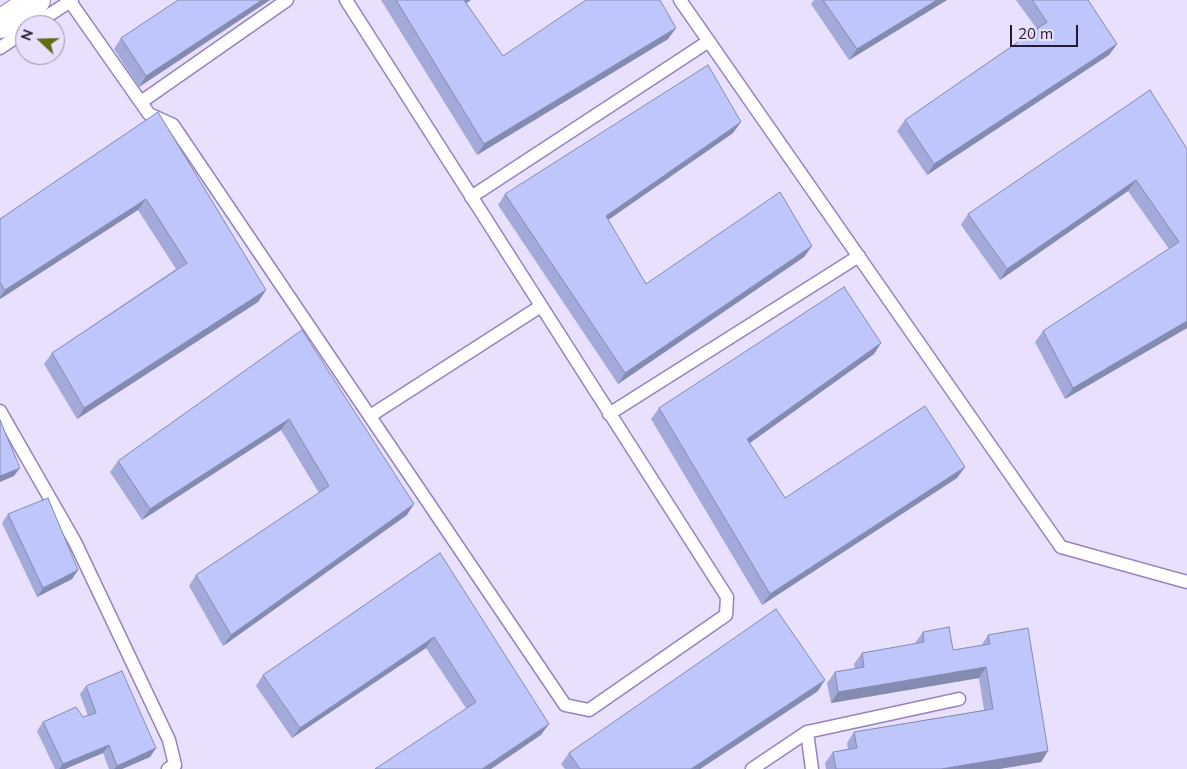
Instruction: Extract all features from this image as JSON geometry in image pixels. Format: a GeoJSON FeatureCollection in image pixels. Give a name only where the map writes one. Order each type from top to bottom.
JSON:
{"type":"FeatureCollection","features":[{"type":"Feature","properties":{"kind":"main road"},"geometry":{"type":"LineString","coordinates":[[0,24],[36,0]]}},
{"type":"Feature","properties":{"kind":"lane"},"geometry":{"type":"LineString","coordinates":[[48,15],[70,0],[149,114],[173,125],[565,705],[589,710],[726,615],[727,597],[346,0]]}},
{"type":"Feature","properties":{"kind":"lane"},"geometry":{"type":"LineString","coordinates":[[140,102],[287,0]]}},
{"type":"Feature","properties":{"kind":"lane"},"geometry":{"type":"LineString","coordinates":[[680,0],[1062,547],[1187,582]]}},
{"type":"Feature","properties":{"kind":"lane"},"geometry":{"type":"LineString","coordinates":[[0,48],[15,38]]}},
{"type":"Feature","properties":{"kind":"lane"},"geometry":{"type":"LineString","coordinates":[[471,197],[709,42]]}},
{"type":"Feature","properties":{"kind":"lane"},"geometry":{"type":"LineString","coordinates":[[610,414],[858,256]]}},
{"type":"Feature","properties":{"kind":"lane"},"geometry":{"type":"LineString","coordinates":[[370,416],[541,306]]}},
{"type":"Feature","properties":{"kind":"lane"},"geometry":{"type":"LineString","coordinates":[[0,411],[75,542],[169,740],[175,765],[168,769]]}},
{"type":"Feature","properties":{"kind":"lane"},"geometry":{"type":"LineString","coordinates":[[752,769],[807,732],[959,699]]}},
{"type":"Feature","properties":{"kind":"lane"},"geometry":{"type":"LineString","coordinates":[[807,732],[812,769]]}},
{"type":"Feature","properties":{"kind":"building"},"geometry":{"type":"Polygon","coordinates":[[[178,0],[262,0],[146,76],[121,38],[178,0]]]}},
{"type":"Feature","properties":{"kind":"building"},"geometry":{"type":"Polygon","coordinates":[[[396,0],[464,0],[503,56],[586,0],[660,0],[676,28],[484,144],[396,0]]]}},
{"type":"Feature","properties":{"kind":"building"},"geometry":{"type":"Polygon","coordinates":[[[823,0],[937,0],[857,49],[823,0]]]}},
{"type":"Feature","properties":{"kind":"building"},"geometry":{"type":"Polygon","coordinates":[[[1032,0],[1088,0],[1117,44],[934,164],[905,120],[1047,22],[1032,0]]]}},
{"type":"Feature","properties":{"kind":"building"},"geometry":{"type":"Polygon","coordinates":[[[708,65],[741,122],[606,216],[646,284],[780,192],[812,246],[625,373],[505,194],[708,65]]]}},
{"type":"Feature","properties":{"kind":"building"},"geometry":{"type":"Polygon","coordinates":[[[1150,90],[1187,149],[1187,321],[1073,388],[1043,331],[1179,242],[1136,180],[1007,269],[968,214],[1150,90]]]}},
{"type":"Feature","properties":{"kind":"building"},"geometry":{"type":"Polygon","coordinates":[[[158,112],[266,290],[84,408],[52,353],[187,263],[146,199],[5,290],[0,283],[0,219],[158,112]]]}},
{"type":"Feature","properties":{"kind":"building"},"geometry":{"type":"Polygon","coordinates":[[[844,287],[881,343],[747,439],[785,498],[925,406],[965,467],[770,594],[659,408],[844,287]]]}},
{"type":"Feature","properties":{"kind":"building"},"geometry":{"type":"Polygon","coordinates":[[[302,330],[414,504],[231,635],[196,575],[329,486],[289,419],[150,509],[118,461],[302,330]]]}},
{"type":"Feature","properties":{"kind":"building"},"geometry":{"type":"Polygon","coordinates":[[[0,420],[20,468],[0,476],[0,420]]]}},
{"type":"Feature","properties":{"kind":"building"},"geometry":{"type":"Polygon","coordinates":[[[48,498],[78,570],[43,588],[8,514],[48,498]]]}},
{"type":"Feature","properties":{"kind":"building"},"geometry":{"type":"Polygon","coordinates":[[[440,553],[549,724],[482,769],[375,769],[476,702],[434,637],[300,728],[263,675],[440,553]]]}},
{"type":"Feature","properties":{"kind":"building"},"geometry":{"type":"Polygon","coordinates":[[[776,609],[825,680],[691,769],[580,769],[569,753],[776,609]]]}},
{"type":"Feature","properties":{"kind":"building"},"geometry":{"type":"Polygon","coordinates":[[[949,627],[953,650],[990,644],[988,635],[1028,628],[1048,751],[941,769],[836,769],[833,752],[857,748],[854,732],[993,709],[986,667],[838,692],[835,672],[864,667],[862,653],[924,642],[923,632],[949,627]]]}},
{"type":"Feature","properties":{"kind":"building"},"geometry":{"type":"Polygon","coordinates":[[[122,671],[156,748],[117,766],[109,745],[63,764],[43,722],[76,707],[83,717],[96,713],[86,686],[122,671]]]}}]}
